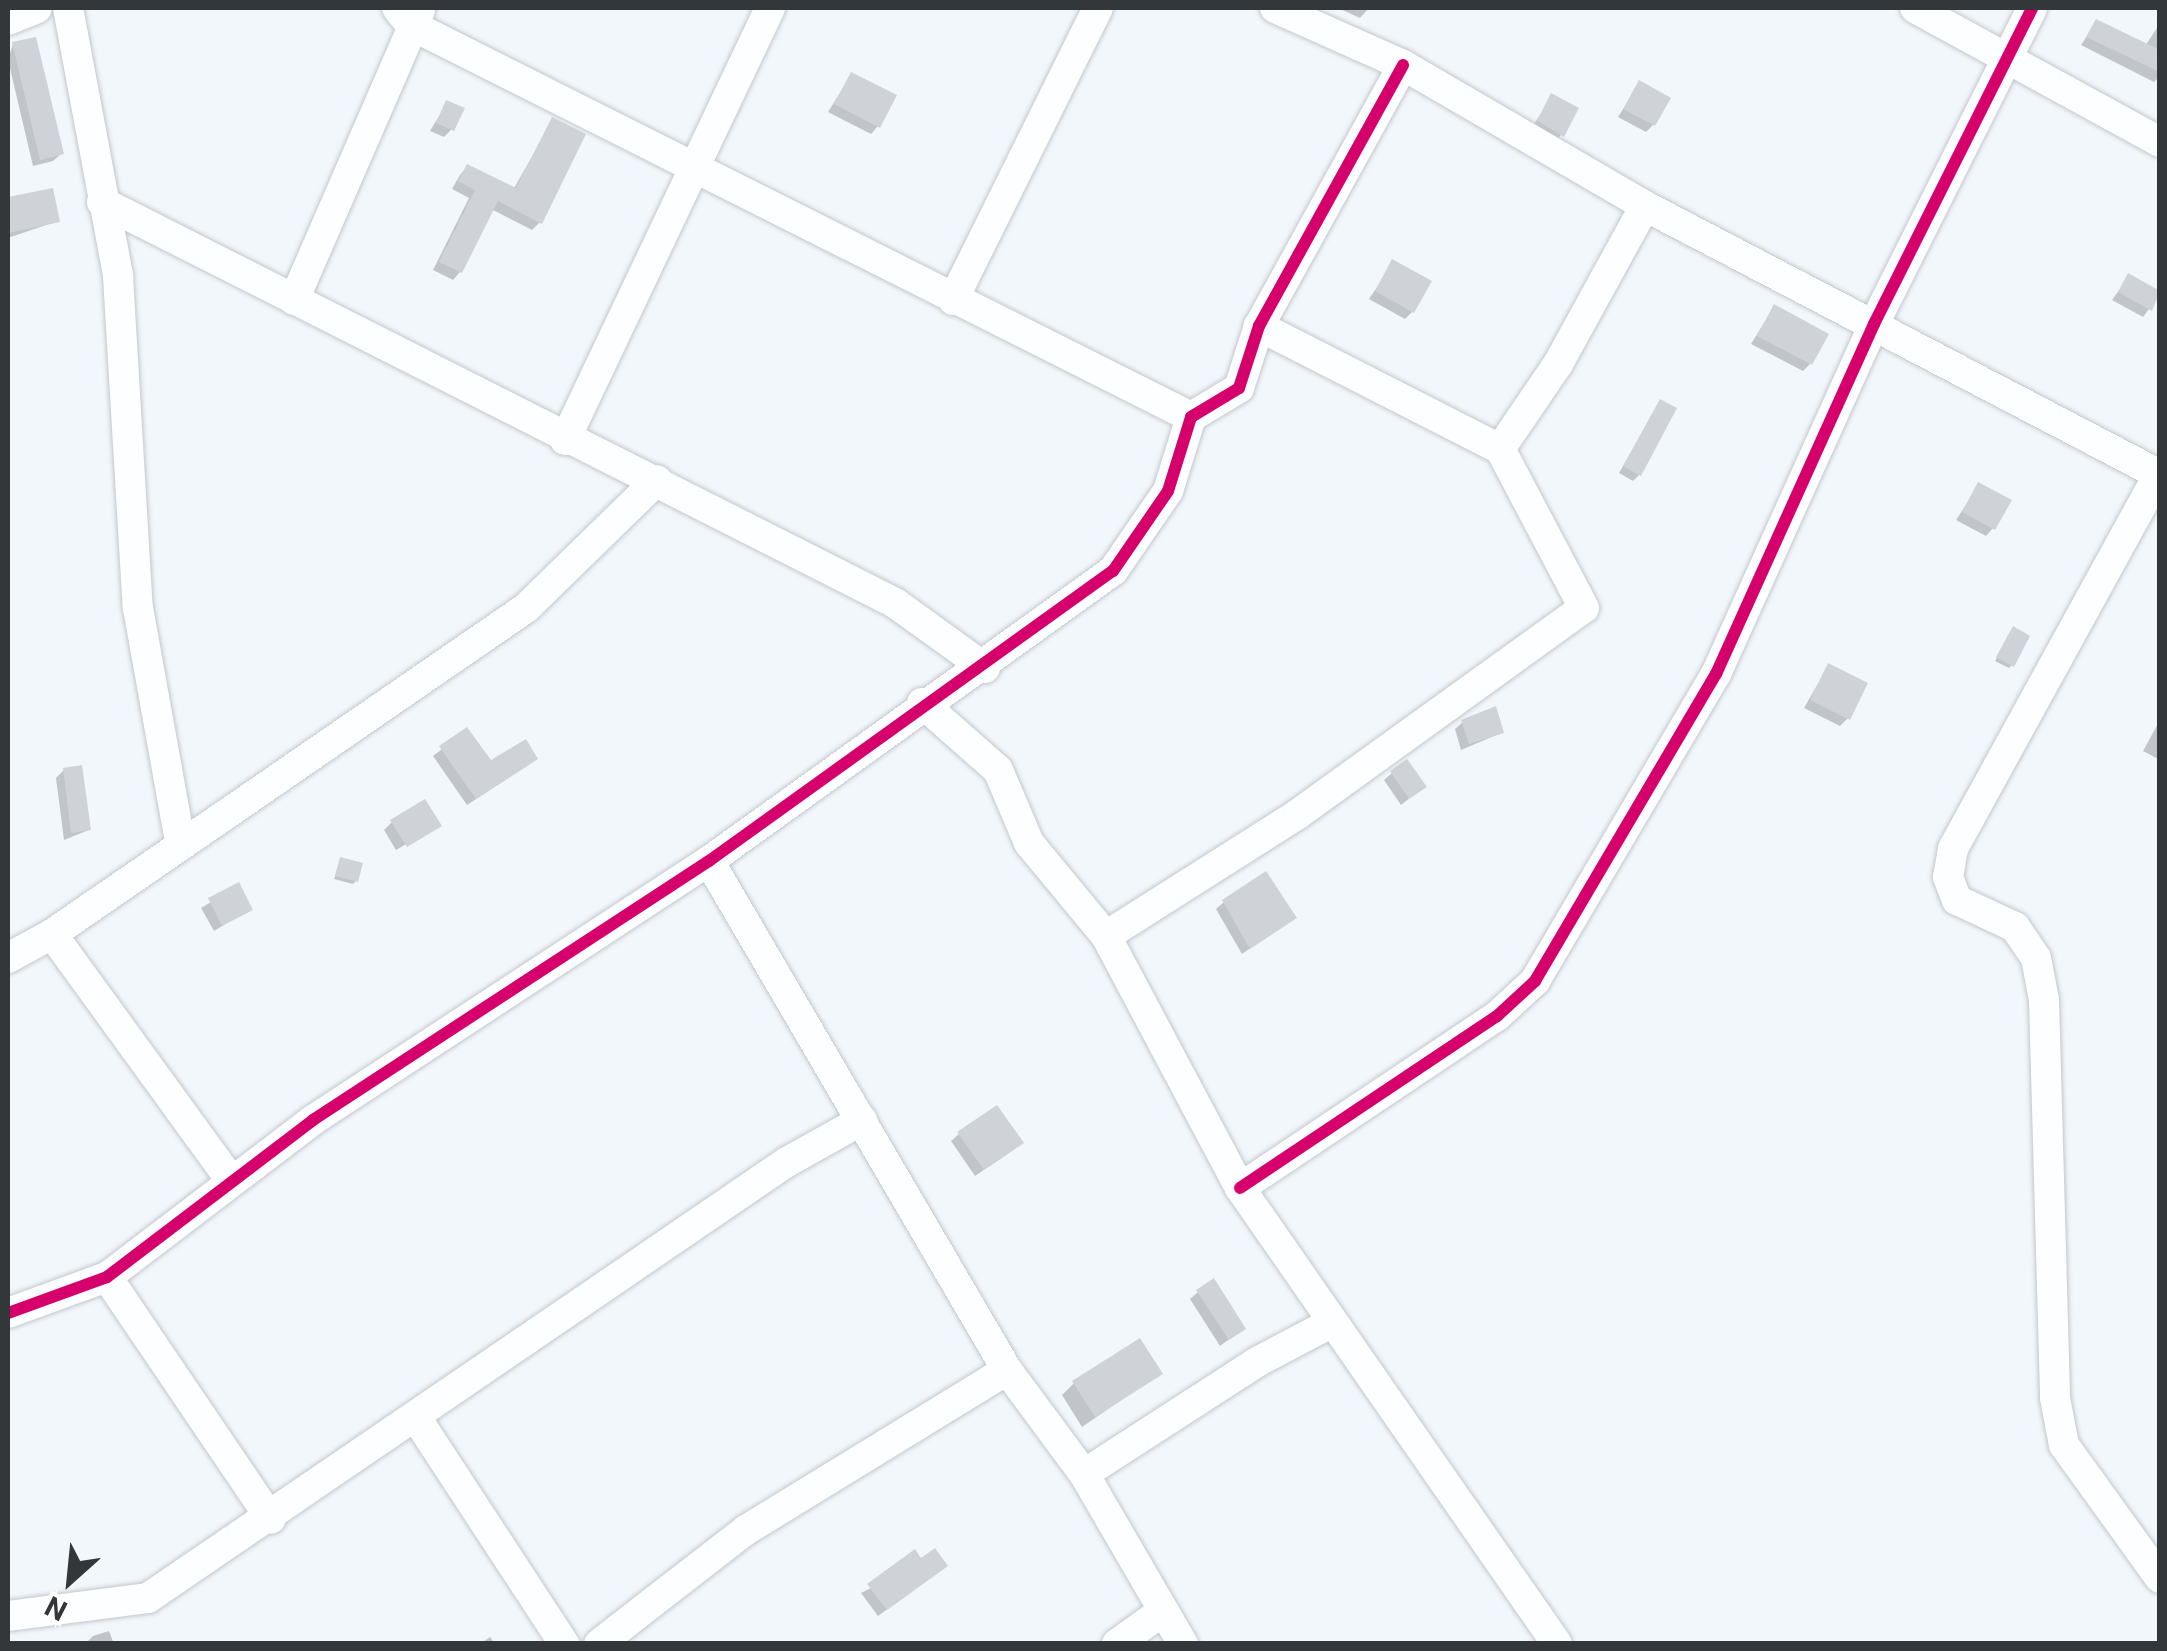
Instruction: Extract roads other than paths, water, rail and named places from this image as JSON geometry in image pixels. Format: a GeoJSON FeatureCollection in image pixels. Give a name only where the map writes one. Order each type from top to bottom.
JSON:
{"type":"FeatureCollection","features":[{"type":"Feature","properties":{"kind":"street"},"geometry":{"type":"LineString","coordinates":[[8,20],[37,8]]}},
{"type":"Feature","properties":{"kind":"street"},"geometry":{"type":"LineString","coordinates":[[68,8],[118,276],[138,608],[180,842]]}},
{"type":"Feature","properties":{"kind":"street"},"geometry":{"type":"LineString","coordinates":[[565,440],[693,163],[770,8]]}},
{"type":"Feature","properties":{"kind":"street"},"geometry":{"type":"LineString","coordinates":[[953,300],[1098,8]]}},
{"type":"Feature","properties":{"kind":"street"},"geometry":{"type":"LineString","coordinates":[[1275,8],[1402,64],[1645,206],[2159,473],[1952,849],[1948,877],[1957,900],[2015,927],[2036,958],[2044,1000],[2058,1414],[2064,1445],[2160,1578]]}},
{"type":"Feature","properties":{"kind":"street"},"geometry":{"type":"LineString","coordinates":[[1916,8],[2000,60],[2160,142]]}},
{"type":"Feature","properties":{"kind":"street"},"geometry":{"type":"LineString","coordinates":[[1240,1188],[1497,1016],[1535,981],[1716,674],[1874,324],[2000,60],[2032,8]]}},
{"type":"Feature","properties":{"kind":"street"},"geometry":{"type":"LineString","coordinates":[[294,300],[410,13],[953,300],[1192,418]]}},
{"type":"Feature","properties":{"kind":"street"},"geometry":{"type":"LineString","coordinates":[[8,1313],[108,1278],[314,1120],[709,862],[922,703],[985,668],[1113,571],[1168,491],[1192,418],[1239,388],[1259,326],[1402,64]]}},
{"type":"Feature","properties":{"kind":"street"},"geometry":{"type":"LineString","coordinates":[[102,202],[565,440],[657,480],[895,603],[985,668]]}},
{"type":"Feature","properties":{"kind":"street"},"geometry":{"type":"LineString","coordinates":[[1500,449],[1558,364],[1645,206]]}},
{"type":"Feature","properties":{"kind":"street"},"geometry":{"type":"LineString","coordinates":[[1106,936],[1298,814],[1584,608],[1500,449],[1259,326]]}},
{"type":"Feature","properties":{"kind":"street"},"geometry":{"type":"LineString","coordinates":[[8,958],[52,934],[180,842],[526,608],[657,480]]}},
{"type":"Feature","properties":{"kind":"street"},"geometry":{"type":"LineString","coordinates":[[922,703],[998,770],[1028,843],[1106,936],[1240,1188],[1557,1644]]}},
{"type":"Feature","properties":{"kind":"street"},"geometry":{"type":"LineString","coordinates":[[709,862],[1006,1370],[1084,1474],[1183,1644]]}},
{"type":"Feature","properties":{"kind":"street"},"geometry":{"type":"LineString","coordinates":[[52,934],[232,1182]]}},
{"type":"Feature","properties":{"kind":"street"},"geometry":{"type":"LineString","coordinates":[[8,1616],[148,1598],[271,1519],[787,1162],[862,1120]]}},
{"type":"Feature","properties":{"kind":"street"},"geometry":{"type":"LineString","coordinates":[[108,1278],[271,1519]]}},
{"type":"Feature","properties":{"kind":"street"},"geometry":{"type":"LineString","coordinates":[[1084,1474],[1257,1362],[1332,1324]]}},
{"type":"Feature","properties":{"kind":"street"},"geometry":{"type":"LineString","coordinates":[[598,1644],[746,1530],[1006,1370]]}},
{"type":"Feature","properties":{"kind":"street"},"geometry":{"type":"LineString","coordinates":[[416,1419],[564,1644]]}},
{"type":"Feature","properties":{"kind":"street"},"geometry":{"type":"LineString","coordinates":[[1117,1644],[1163,1612]]}}]}
